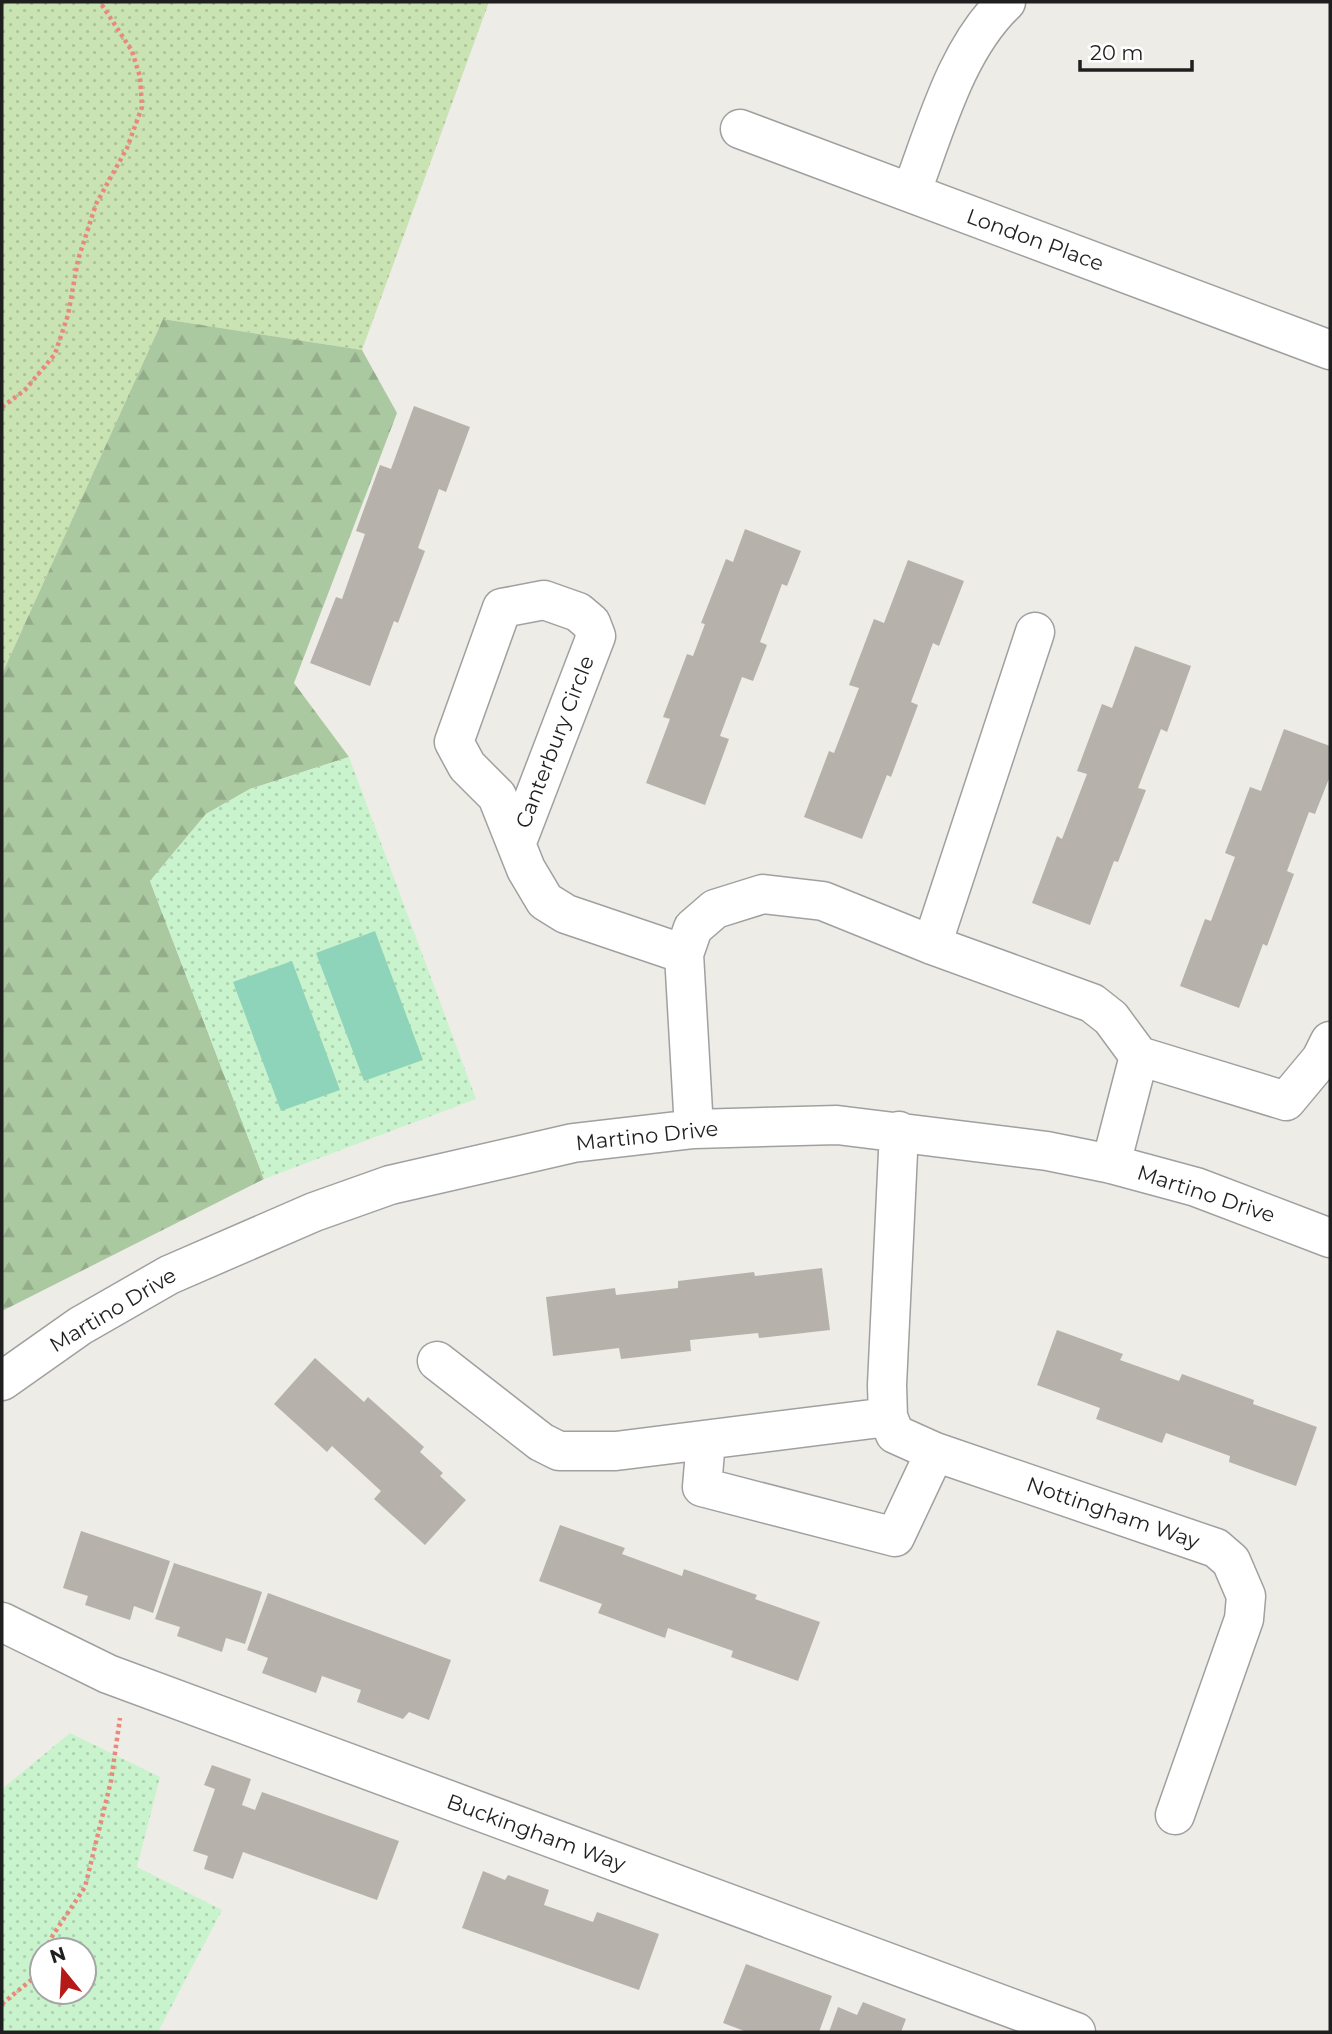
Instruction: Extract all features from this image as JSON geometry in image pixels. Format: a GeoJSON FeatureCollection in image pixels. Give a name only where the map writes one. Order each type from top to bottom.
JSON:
{"type":"FeatureCollection","features":[{"type":"Feature","properties":{"kind":"street"},"geometry":{"type":"LineString","coordinates":[[911,194],[965,53],[993,14],[1006,2]]}},
{"type":"Feature","properties":{"kind":"street","name":"London Place"},"geometry":{"type":"LineString","coordinates":[[740,129],[1330,349]]}},
{"type":"Feature","properties":{"kind":"street","name":"Canterbury Circle"},"geometry":{"type":"LineString","coordinates":[[517,842],[596,636],[591,623],[578,612],[544,600],[502,608],[454,742],[467,766],[497,796],[526,869],[545,901],[566,914],[684,954]]}},
{"type":"Feature","properties":{"kind":"street"},"geometry":{"type":"LineString","coordinates":[[932,945],[1035,632]]}},
{"type":"Feature","properties":{"kind":"street"},"geometry":{"type":"LineString","coordinates":[[694,1129],[684,954],[693,928],[715,909],[763,894],[823,901],[932,945],[1092,1003],[1111,1018],[1139,1056],[1286,1101],[1321,1059],[1330,1041]]}},
{"type":"Feature","properties":{"kind":"street"},"geometry":{"type":"LineString","coordinates":[[1111,1164],[1139,1056]]}},
{"type":"Feature","properties":{"kind":"street","name":"Martino Drive"},"geometry":{"type":"LineString","coordinates":[[2,1381],[80,1326],[169,1275],[314,1212],[390,1185],[573,1143],[694,1129],[837,1125],[1047,1150],[1196,1187],[1330,1238]]}},
{"type":"Feature","properties":{"kind":"street"},"geometry":{"type":"LineString","coordinates":[[437,1361],[541,1442],[559,1451],[616,1451],[888,1418],[887,1385],[898,1131]]}},
{"type":"Feature","properties":{"kind":"street","name":"Nottingham Way"},"geometry":{"type":"LineString","coordinates":[[888,1418],[895,1434],[936,1452],[1216,1548],[1231,1561],[1246,1596],[1244,1619],[1175,1815]]}},
{"type":"Feature","properties":{"kind":"street"},"geometry":{"type":"LineString","coordinates":[[706,1440],[702,1487],[895,1537],[936,1452]]}},
{"type":"Feature","properties":{"kind":"street","name":"Buckingham Way"},"geometry":{"type":"LineString","coordinates":[[2,1622],[127,1681],[1076,2032]]}},
{"type":"Feature","properties":{"kind":"path"},"geometry":{"type":"LineString","coordinates":[[2,407],[25,390],[55,354],[68,315],[78,260],[96,204],[127,148],[142,107],[140,77],[132,51],[100,2]]}},
{"type":"Feature","properties":{"kind":"path"},"geometry":{"type":"LineString","coordinates":[[52,1936],[85,1887],[111,1781],[127,1681]]}},
{"type":"Feature","properties":{"kind":"path"},"geometry":{"type":"LineString","coordinates":[[2,2004],[28,1982]]}},
{"type":"Feature","properties":{"kind":"green space"},"geometry":{"type":"Polygon","coordinates":[[[2,2],[489,2],[362,350],[163,319],[2,674],[2,2]]]}},
{"type":"Feature","properties":{"kind":"green space"},"geometry":{"type":"Polygon","coordinates":[[[163,319],[362,350],[397,413],[294,683],[349,757],[250,789],[206,814],[150,881],[264,1179],[2,1311],[2,674],[163,319]]]}},
{"type":"Feature","properties":{"kind":"green space"},"geometry":{"type":"Polygon","coordinates":[[[349,757],[476,1099],[264,1179],[150,881],[206,814],[250,789],[349,757]]]}},
{"type":"Feature","properties":{"kind":"green space"},"geometry":{"type":"Polygon","coordinates":[[[375,931],[423,1060],[364,1081],[316,953],[375,931]]]}},
{"type":"Feature","properties":{"kind":"green space"},"geometry":{"type":"Polygon","coordinates":[[[292,961],[340,1090],[281,1111],[233,982],[292,961]]]}},
{"type":"Feature","properties":{"kind":"green space"},"geometry":{"type":"Polygon","coordinates":[[[70,1733],[160,1777],[137,1867],[222,1910],[158,2032],[2,2032],[2,1789],[70,1733]]]}},
{"type":"Feature","properties":{"kind":"building"},"geometry":{"type":"Polygon","coordinates":[[[414,406],[470,427],[446,492],[439,489],[418,548],[425,551],[398,623],[394,621],[370,686],[310,663],[336,597],[342,599],[365,534],[356,531],[380,465],[391,469],[414,406]]]}},
{"type":"Feature","properties":{"kind":"building"},"geometry":{"type":"Polygon","coordinates":[[[745,529],[801,551],[787,586],[782,584],[760,642],[767,645],[753,681],[742,677],[720,736],[729,739],[705,805],[646,783],[670,719],[663,717],[687,654],[693,656],[705,624],[701,623],[726,559],[733,562],[745,529]]]}},
{"type":"Feature","properties":{"kind":"building"},"geometry":{"type":"Polygon","coordinates":[[[908,560],[964,581],[939,646],[933,643],[911,702],[918,705],[891,777],[887,775],[862,839],[804,817],[829,751],[834,753],[859,688],[849,685],[874,619],[884,623],[908,560]]]}},
{"type":"Feature","properties":{"kind":"building"},"geometry":{"type":"Polygon","coordinates":[[[1135,646],[1191,666],[1167,732],[1161,729],[1138,788],[1146,790],[1118,862],[1114,861],[1090,925],[1032,903],[1057,836],[1062,839],[1087,774],[1077,771],[1102,704],[1112,708],[1135,646]]]}},
{"type":"Feature","properties":{"kind":"building"},"geometry":{"type":"Polygon","coordinates":[[[1284,729],[1330,746],[1330,776],[1315,814],[1309,812],[1287,871],[1294,874],[1267,946],[1263,944],[1239,1008],[1180,986],[1205,919],[1211,921],[1235,857],[1225,853],[1250,787],[1261,791],[1284,729]]]}},
{"type":"Feature","properties":{"kind":"building"},"geometry":{"type":"Polygon","coordinates":[[[822,1268],[830,1330],[759,1338],[758,1333],[690,1340],[691,1351],[621,1359],[619,1348],[553,1356],[546,1297],[615,1288],[616,1295],[678,1288],[678,1281],[754,1272],[755,1276],[822,1268]]]}},
{"type":"Feature","properties":{"kind":"building"},"geometry":{"type":"Polygon","coordinates":[[[1057,1330],[1123,1354],[1120,1360],[1179,1381],[1182,1374],[1254,1400],[1253,1404],[1317,1427],[1296,1486],[1229,1462],[1230,1456],[1166,1433],[1162,1443],[1096,1419],[1100,1408],[1037,1385],[1057,1330]]]}},
{"type":"Feature","properties":{"kind":"building"},"geometry":{"type":"Polygon","coordinates":[[[315,1358],[364,1402],[368,1397],[424,1447],[420,1452],[443,1473],[440,1476],[466,1500],[425,1545],[374,1499],[381,1491],[332,1446],[327,1452],[274,1404],[315,1358]]]}},
{"type":"Feature","properties":{"kind":"building"},"geometry":{"type":"Polygon","coordinates":[[[560,1525],[625,1548],[622,1554],[682,1576],[684,1569],[757,1595],[755,1599],[820,1622],[798,1681],[731,1657],[733,1651],[668,1628],[665,1638],[598,1613],[602,1604],[539,1581],[560,1525]]]}},
{"type":"Feature","properties":{"kind":"building"},"geometry":{"type":"Polygon","coordinates":[[[81,1531],[170,1561],[153,1613],[134,1606],[130,1620],[85,1605],[88,1596],[63,1588],[81,1531]]]}},
{"type":"Feature","properties":{"kind":"building"},"geometry":{"type":"Polygon","coordinates":[[[174,1563],[262,1592],[245,1644],[226,1638],[222,1652],[177,1636],[180,1627],[155,1619],[174,1563]]]}},
{"type":"Feature","properties":{"kind":"building"},"geometry":{"type":"Polygon","coordinates":[[[268,1593],[451,1660],[429,1720],[409,1712],[403,1719],[357,1702],[361,1690],[322,1676],[316,1693],[262,1673],[268,1658],[247,1650],[268,1593]]]}},
{"type":"Feature","properties":{"kind":"building"},"geometry":{"type":"Polygon","coordinates":[[[212,1765],[251,1779],[242,1805],[255,1810],[262,1792],[399,1841],[377,1900],[243,1852],[233,1879],[204,1869],[208,1856],[193,1851],[215,1789],[204,1785],[212,1765]]]}},
{"type":"Feature","properties":{"kind":"building"},"geometry":{"type":"Polygon","coordinates":[[[483,1871],[505,1880],[508,1875],[549,1890],[544,1905],[593,1922],[597,1912],[659,1934],[639,1990],[462,1928],[483,1871]]]}},
{"type":"Feature","properties":{"kind":"building"},"geometry":{"type":"Polygon","coordinates":[[[746,1964],[832,1996],[819,2032],[747,2032],[723,2023],[746,1964]]]}},
{"type":"Feature","properties":{"kind":"building"},"geometry":{"type":"Polygon","coordinates":[[[863,2002],[906,2019],[901,2032],[829,2032],[838,2007],[857,2015],[863,2002]]]}}]}
